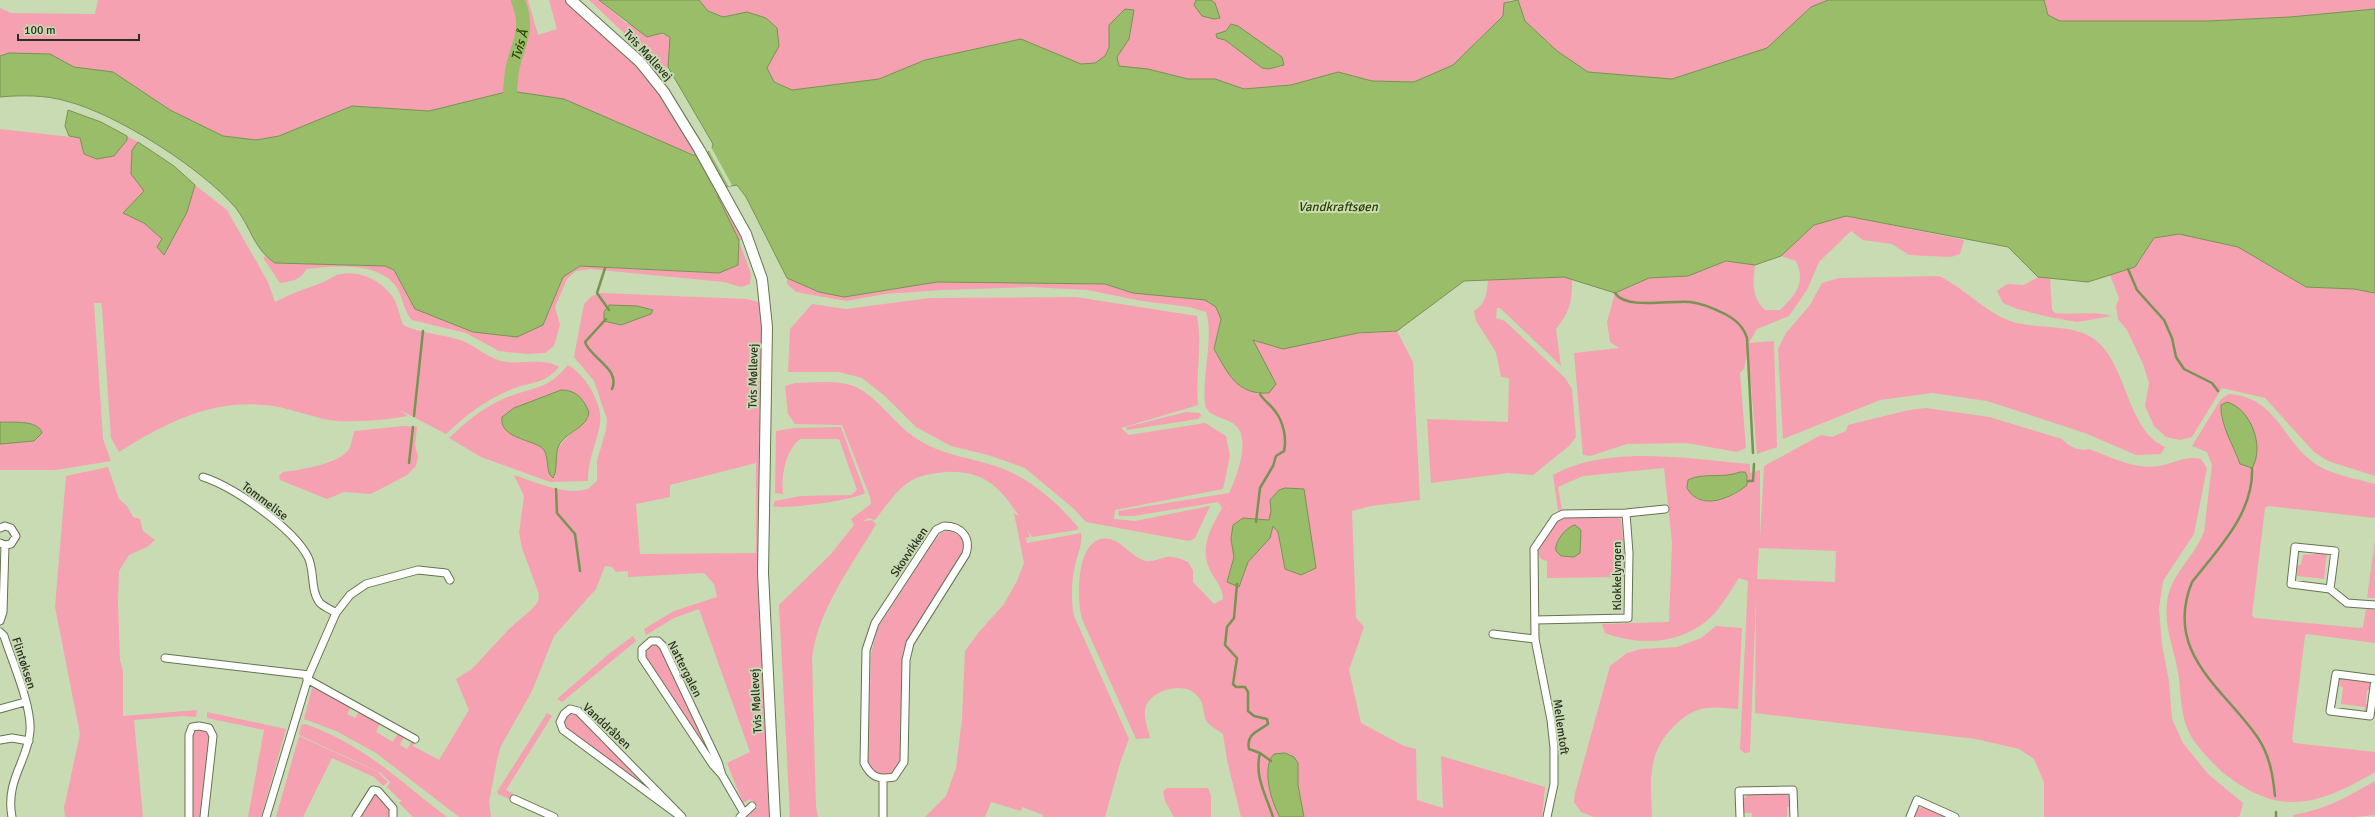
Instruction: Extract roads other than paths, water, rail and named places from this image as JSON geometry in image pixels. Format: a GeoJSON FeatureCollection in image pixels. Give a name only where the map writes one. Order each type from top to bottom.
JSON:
{"type":"FeatureCollection","features":[{"type":"Feature","properties":{"kind":"street","name":"Tvis Møllevej"},"geometry":{"type":"LineString","coordinates":[[571,0],[625,48],[654,78],[674,106],[746,234],[758,264],[765,296],[767,319],[763,574],[775,817]]}},
{"type":"Feature","properties":{"kind":"street","name":"Tommelise"},"geometry":{"type":"LineString","coordinates":[[203,477],[217,482],[273,518],[303,548],[314,572],[314,590],[321,603],[336,613]]}},
{"type":"Feature","properties":{"kind":"street"},"geometry":{"type":"LineString","coordinates":[[1626,513],[1665,509]]}},
{"type":"Feature","properties":{"kind":"street","name":"Mellemtoft"},"geometry":{"type":"LineString","coordinates":[[1547,817],[1554,784],[1554,748],[1551,720],[1540,674],[1535,639],[1534,549],[1558,516],[1563,514],[1626,513]]}},
{"type":"Feature","properties":{"kind":"street","name":"Klokkelyngen"},"geometry":{"type":"LineString","coordinates":[[1535,620],[1628,618],[1630,553],[1626,513]]}},
{"type":"Feature","properties":{"kind":"street"},"geometry":{"type":"LineString","coordinates":[[0,528],[8,526],[15,532],[14,542],[2,544],[3,612],[0,621]]}},
{"type":"Feature","properties":{"kind":"street","name":"Skovvikken"},"geometry":{"type":"LineString","coordinates":[[951,526],[960,529],[967,536],[969,547],[910,643],[906,660],[904,762],[894,777],[882,779],[870,773],[864,763],[866,650],[875,624],[936,530],[951,526]]}},
{"type":"Feature","properties":{"kind":"street"},"geometry":{"type":"LineString","coordinates":[[2330,589],[2335,551],[2295,547],[2291,584],[2330,589],[2347,603],[2375,605]]}},
{"type":"Feature","properties":{"kind":"street"},"geometry":{"type":"LineString","coordinates":[[266,817],[308,677],[336,613],[350,595],[366,584],[418,570],[446,573],[450,580]]}},
{"type":"Feature","properties":{"kind":"street","name":"Flintøksen"},"geometry":{"type":"LineString","coordinates":[[0,632],[4,636],[25,702],[30,725],[29,741],[13,783],[11,798],[12,817]]}},
{"type":"Feature","properties":{"kind":"street"},"geometry":{"type":"LineString","coordinates":[[1493,634],[1535,639]]}},
{"type":"Feature","properties":{"kind":"street","name":"Nattergalen"},"geometry":{"type":"LineString","coordinates":[[722,775],[713,765],[642,658],[642,649],[651,641],[658,641],[663,646],[742,815]]}},
{"type":"Feature","properties":{"kind":"street"},"geometry":{"type":"LineString","coordinates":[[165,658],[308,677],[414,739]]}},
{"type":"Feature","properties":{"kind":"street"},"geometry":{"type":"LineString","coordinates":[[2336,674],[2375,679],[2373,710],[2370,716],[2330,711],[2336,674]]}},
{"type":"Feature","properties":{"kind":"street","name":"Flintøksen"},"geometry":{"type":"LineString","coordinates":[[0,710],[25,702]]}},
{"type":"Feature","properties":{"kind":"street","name":"Vanddråben"},"geometry":{"type":"LineString","coordinates":[[570,709],[578,711],[681,817],[563,730],[560,722],[564,714],[570,709]]}},
{"type":"Feature","properties":{"kind":"street"},"geometry":{"type":"LineString","coordinates":[[189,817],[189,735],[192,727],[199,726],[209,728],[213,736],[204,817]]}},
{"type":"Feature","properties":{"kind":"street"},"geometry":{"type":"LineString","coordinates":[[0,740],[12,738],[29,741]]}},
{"type":"Feature","properties":{"kind":"street"},"geometry":{"type":"LineString","coordinates":[[882,779],[883,817]]}},
{"type":"Feature","properties":{"kind":"street"},"geometry":{"type":"LineString","coordinates":[[356,817],[373,790],[378,791],[393,808],[393,817]]}},
{"type":"Feature","properties":{"kind":"street"},"geometry":{"type":"LineString","coordinates":[[1740,817],[1740,791],[1794,790],[1794,817]]}},
{"type":"Feature","properties":{"kind":"street"},"geometry":{"type":"LineString","coordinates":[[514,798],[554,817]]}},
{"type":"Feature","properties":{"kind":"street"},"geometry":{"type":"LineString","coordinates":[[1910,817],[1917,800],[1955,817]]}},
{"type":"Feature","properties":{"kind":"street"},"geometry":{"type":"LineString","coordinates":[[742,815],[752,806]]}},
{"type":"Feature","properties":{"kind":"water","name":"Vandkraftsøen"},"geometry":{"type":"Polygon","coordinates":[[[599,0],[699,0],[708,11],[723,17],[747,12],[766,18],[777,28],[779,46],[767,68],[774,82],[792,90],[879,79],[925,60],[1021,39],[1081,64],[1095,63],[1105,56],[1109,48],[1109,25],[1125,9],[1134,10],[1129,39],[1117,57],[1119,66],[1148,69],[1188,79],[1215,79],[1244,89],[1291,85],[1338,72],[1372,81],[1414,82],[1453,65],[1503,16],[1504,3],[1518,0],[1525,21],[1557,51],[1588,72],[1672,79],[1767,48],[1811,7],[1828,0],[2044,0],[2048,15],[2060,21],[2208,21],[2290,17],[2375,9],[2375,293],[2354,289],[2306,287],[2238,247],[2179,234],[2154,238],[2135,267],[2088,282],[2038,277],[2008,247],[1846,216],[1814,225],[1781,256],[1755,265],[1726,261],[1688,276],[1649,278],[1615,293],[1564,277],[1464,281],[1397,331],[1358,333],[1283,349],[1253,340],[1276,384],[1269,393],[1258,393],[1248,390],[1234,381],[1219,358],[1214,349],[1221,319],[1216,307],[1205,300],[1133,293],[1105,284],[937,282],[844,297],[819,292],[787,278],[746,197],[737,185],[725,187],[718,192],[718,197],[739,240],[738,265],[719,273],[580,266],[563,277],[543,325],[517,337],[473,332],[415,309],[394,270],[385,266],[275,263],[268,258],[257,244],[235,207],[201,176],[157,144],[109,118],[87,108],[66,101],[33,96],[0,97],[0,56],[9,53],[50,54],[74,67],[113,72],[170,110],[223,136],[256,140],[279,136],[352,106],[429,111],[510,91],[564,99],[693,155],[706,154],[712,148],[713,144],[668,67],[670,37],[662,33],[647,37],[599,0]]]}},
{"type":"Feature","properties":{"kind":"water"},"geometry":{"type":"Polygon","coordinates":[[[1196,0],[1211,0],[1215,3],[1220,18],[1214,19],[1202,16],[1194,5],[1196,0]]]}},
{"type":"Feature","properties":{"kind":"water"},"geometry":{"type":"Polygon","coordinates":[[[1231,24],[1238,26],[1282,57],[1284,65],[1269,69],[1262,68],[1225,40],[1217,38],[1216,34],[1226,31],[1231,24]]]}},
{"type":"Feature","properties":{"kind":"water"},"geometry":{"type":"Polygon","coordinates":[[[68,110],[101,122],[127,136],[127,140],[114,156],[97,159],[84,154],[80,138],[69,136],[65,126],[68,110]]]}},
{"type":"Feature","properties":{"kind":"water"},"geometry":{"type":"Polygon","coordinates":[[[138,142],[174,166],[195,185],[187,212],[164,255],[157,247],[162,239],[144,223],[123,213],[144,191],[131,174],[132,150],[138,142]]]}},
{"type":"Feature","properties":{"kind":"water"},"geometry":{"type":"Polygon","coordinates":[[[609,305],[637,306],[653,310],[651,314],[621,325],[604,321],[604,312],[609,305]]]}},
{"type":"Feature","properties":{"kind":"water"},"geometry":{"type":"Polygon","coordinates":[[[561,390],[567,390],[579,396],[589,412],[585,422],[561,442],[557,450],[556,470],[553,478],[549,472],[544,450],[535,444],[510,433],[502,424],[502,417],[514,408],[561,390]]]}},
{"type":"Feature","properties":{"kind":"water"},"geometry":{"type":"Polygon","coordinates":[[[2227,402],[2243,412],[2249,420],[2253,430],[2257,450],[2256,459],[2252,468],[2240,464],[2225,428],[2221,413],[2221,405],[2227,402]]]}},
{"type":"Feature","properties":{"kind":"water"},"geometry":{"type":"Polygon","coordinates":[[[0,422],[30,424],[39,429],[42,433],[34,441],[0,444],[0,422]]]}},
{"type":"Feature","properties":{"kind":"water"},"geometry":{"type":"Polygon","coordinates":[[[1745,472],[1747,476],[1747,485],[1741,490],[1725,498],[1708,501],[1700,499],[1693,495],[1687,488],[1688,480],[1700,476],[1727,475],[1745,472]]]}},
{"type":"Feature","properties":{"kind":"water"},"geometry":{"type":"Polygon","coordinates":[[[1285,488],[1304,489],[1316,568],[1301,575],[1285,569],[1278,532],[1273,526],[1270,538],[1248,562],[1239,587],[1227,582],[1234,557],[1231,539],[1233,525],[1243,518],[1269,520],[1271,511],[1270,500],[1279,490],[1285,488]]]}},
{"type":"Feature","properties":{"kind":"water"},"geometry":{"type":"Polygon","coordinates":[[[1575,525],[1581,530],[1580,553],[1574,557],[1561,556],[1556,551],[1557,543],[1561,535],[1575,525]]]}},
{"type":"Feature","properties":{"kind":"water"},"geometry":{"type":"Polygon","coordinates":[[[1285,753],[1294,757],[1298,763],[1298,785],[1304,817],[1280,817],[1273,803],[1269,785],[1268,767],[1274,754],[1285,753]]]}},
{"type":"Feature","properties":{"kind":"waterway","name":"Tvis Å"},"geometry":{"type":"LineString","coordinates":[[510,91],[512,69],[521,41],[523,27],[523,19],[518,0]]}},
{"type":"Feature","properties":{"kind":"waterway"},"geometry":{"type":"LineString","coordinates":[[605,268],[597,293],[609,310]]}},
{"type":"Feature","properties":{"kind":"waterway"},"geometry":{"type":"LineString","coordinates":[[2128,269],[2137,290],[2164,320],[2172,338],[2176,357],[2184,369],[2212,383],[2218,391]]}},
{"type":"Feature","properties":{"kind":"waterway"},"geometry":{"type":"LineString","coordinates":[[1615,293],[1621,298],[1639,303],[1699,303],[1725,314],[1739,324],[1747,338],[1753,453]]}},
{"type":"Feature","properties":{"kind":"waterway"},"geometry":{"type":"LineString","coordinates":[[606,319],[585,342],[588,348],[604,364],[612,375],[614,382],[612,389]]}},
{"type":"Feature","properties":{"kind":"waterway"},"geometry":{"type":"LineString","coordinates":[[414,416],[423,331]]}},
{"type":"Feature","properties":{"kind":"waterway"},"geometry":{"type":"LineString","coordinates":[[1256,522],[1260,488],[1273,466],[1276,456],[1284,451],[1285,446],[1285,435],[1278,415],[1260,394]]}},
{"type":"Feature","properties":{"kind":"waterway"},"geometry":{"type":"LineString","coordinates":[[409,463],[413,427]]}},
{"type":"Feature","properties":{"kind":"waterway"},"geometry":{"type":"LineString","coordinates":[[1748,481],[1753,481],[1754,464]]}},
{"type":"Feature","properties":{"kind":"waterway"},"geometry":{"type":"LineString","coordinates":[[2252,468],[2251,484],[2241,515],[2223,543],[2192,582],[2185,607],[2185,630],[2191,650],[2202,669],[2244,720],[2262,745],[2270,766],[2275,796]]}},
{"type":"Feature","properties":{"kind":"waterway"},"geometry":{"type":"LineString","coordinates":[[556,489],[557,513],[575,534],[580,571]]}},
{"type":"Feature","properties":{"kind":"waterway"},"geometry":{"type":"LineString","coordinates":[[1237,584],[1234,618],[1227,627],[1225,645],[1237,658],[1233,684],[1236,687],[1245,687],[1248,692],[1248,711],[1254,716],[1267,719],[1268,724],[1256,731],[1249,740],[1249,749],[1260,753],[1271,761]]}},
{"type":"Feature","properties":{"kind":"waterway"},"geometry":{"type":"LineString","coordinates":[[1260,753],[1260,778],[1273,817]]}},
{"type":"Feature","properties":{"kind":"waterway"},"geometry":{"type":"LineString","coordinates":[[2276,812],[2276,817]]}}]}
